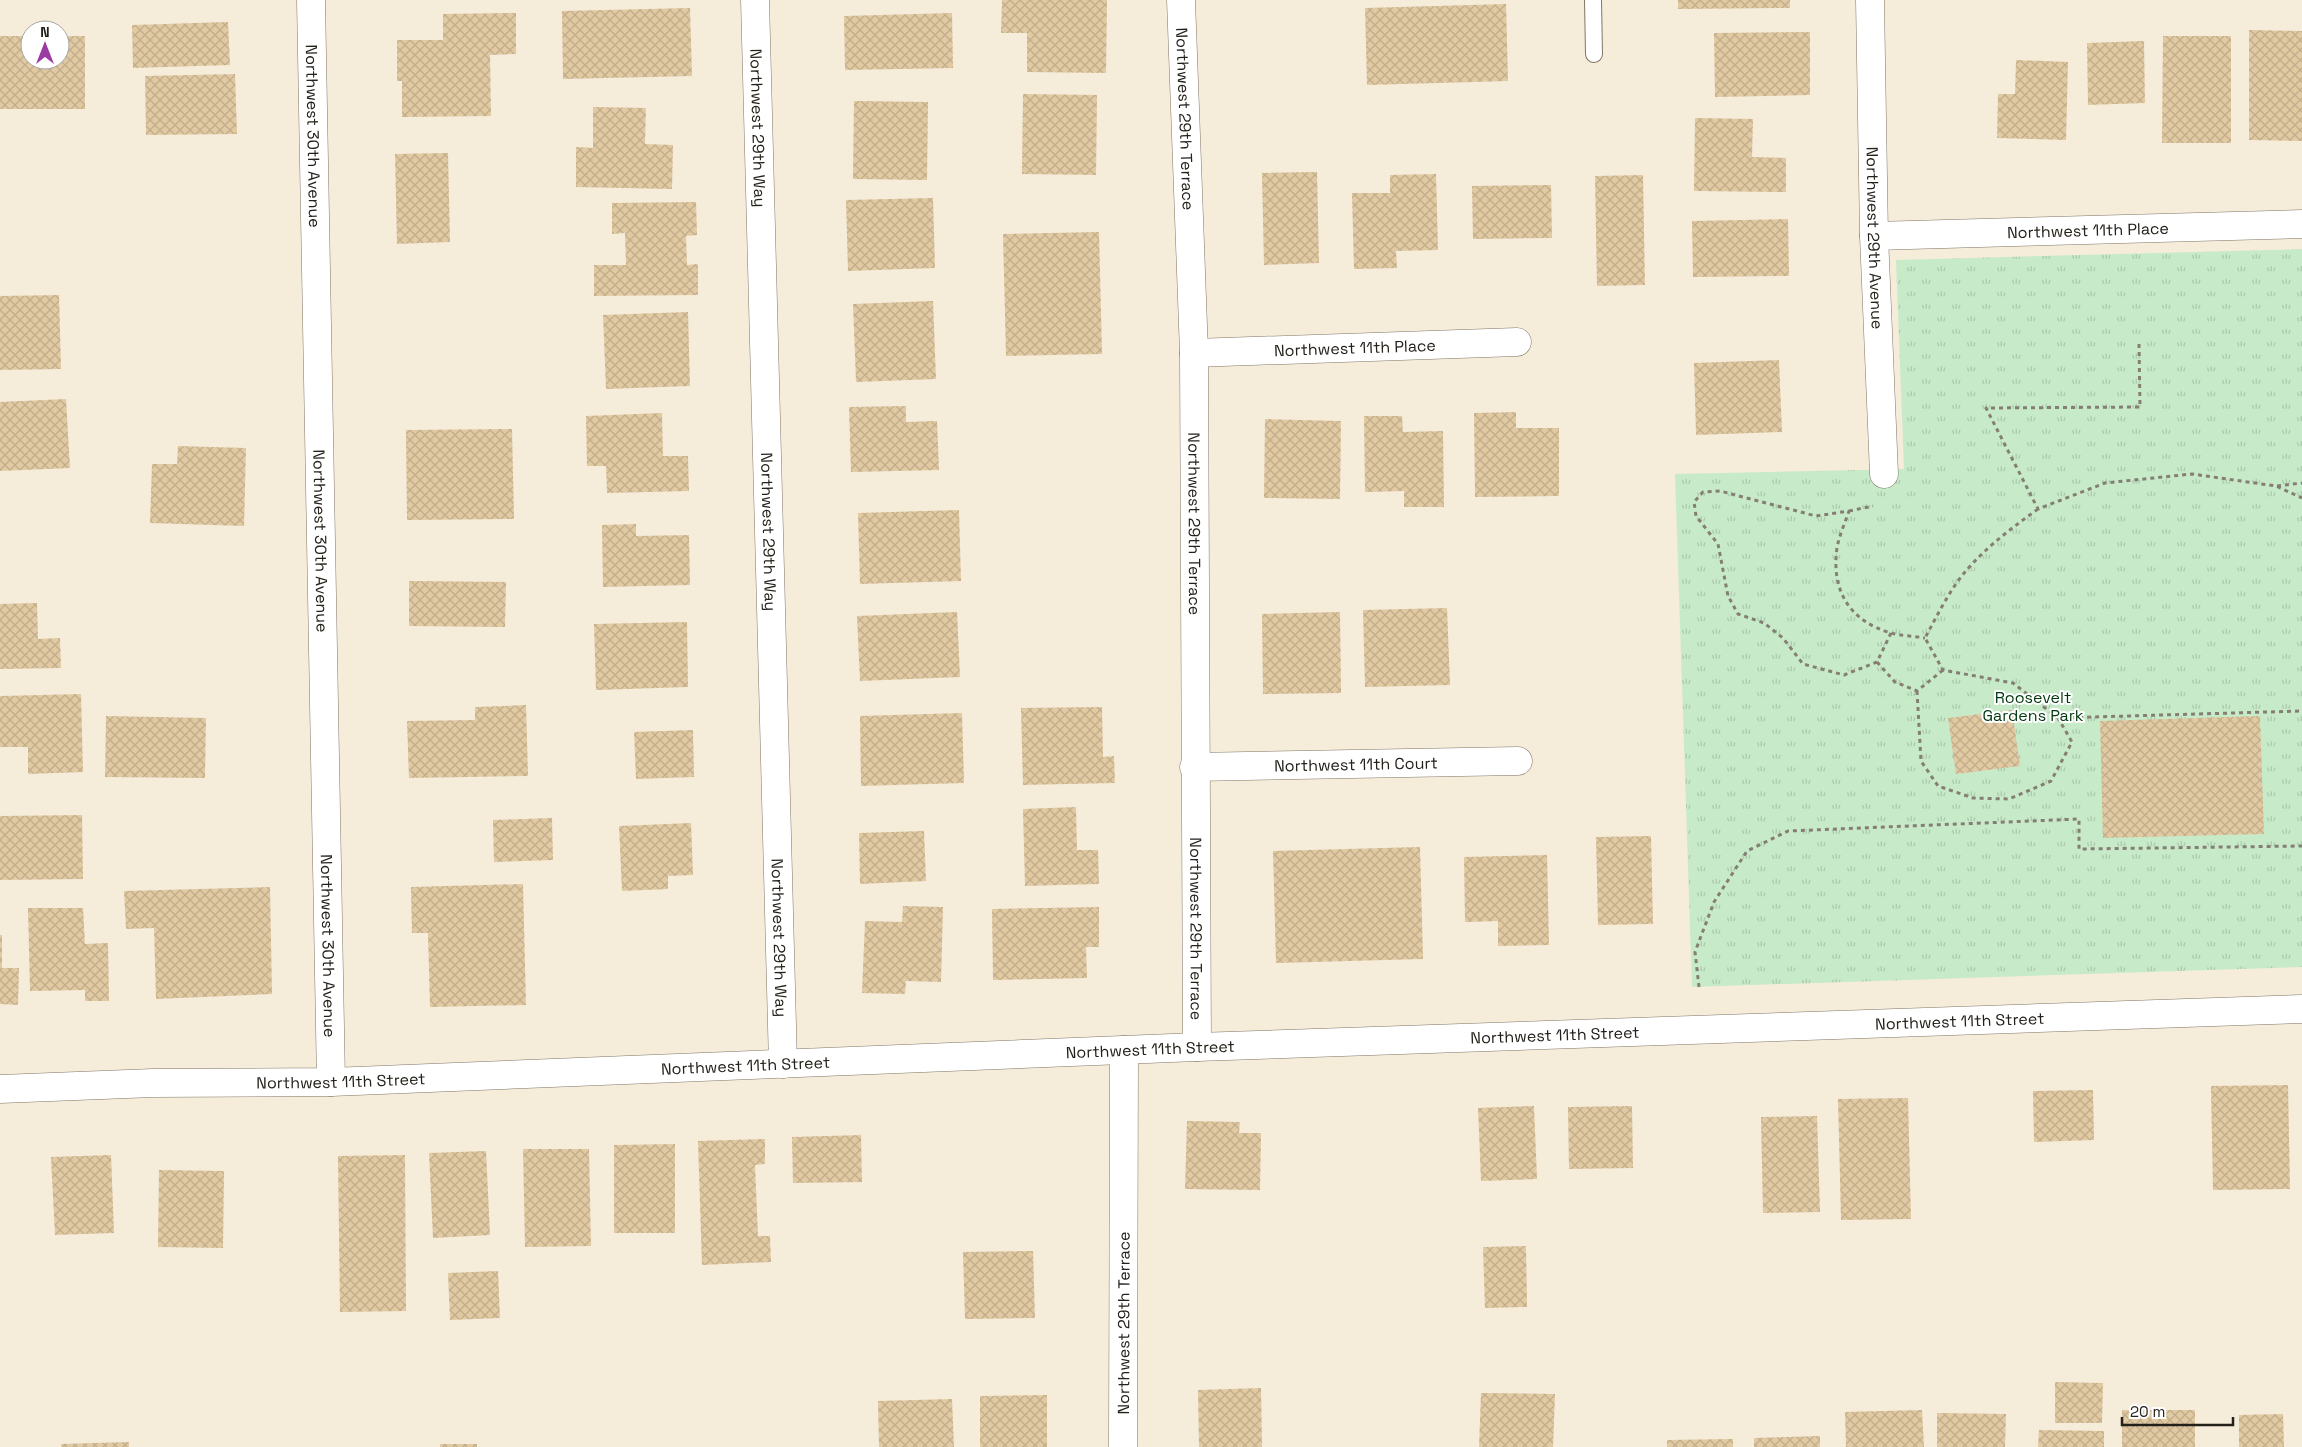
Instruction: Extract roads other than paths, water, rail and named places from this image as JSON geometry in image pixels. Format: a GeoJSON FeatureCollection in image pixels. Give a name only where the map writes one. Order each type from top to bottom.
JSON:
{"type":"FeatureCollection","features":[{"type":"Feature","properties":{"kind":"street","name":"Northwest 30th Avenue"},"geometry":{"type":"LineString","coordinates":[[311,0],[331,1082]]}},
{"type":"Feature","properties":{"kind":"street","name":"Northwest 29th Way"},"geometry":{"type":"LineString","coordinates":[[755,0],[783,1064]]}},
{"type":"Feature","properties":{"kind":"street","name":"Northwest 29th Terrace"},"geometry":{"type":"LineString","coordinates":[[1181,0],[1194,353],[1196,1046]]}},
{"type":"Feature","properties":{"kind":"street","name":"Northwest 29th Avenue"},"geometry":{"type":"LineString","coordinates":[[1870,0],[1874,236],[1884,474]]}},
{"type":"Feature","properties":{"kind":"street","name":"Northwest 11th Place"},"geometry":{"type":"LineString","coordinates":[[1874,236],[2302,224]]}},
{"type":"Feature","properties":{"kind":"street","name":"Northwest 11th Place"},"geometry":{"type":"LineString","coordinates":[[1194,353],[1517,342]]}},
{"type":"Feature","properties":{"kind":"street","name":"Northwest 11th Court"},"geometry":{"type":"LineString","coordinates":[[1194,767],[1518,761]]}},
{"type":"Feature","properties":{"kind":"street","name":"Northwest 11th Street"},"geometry":{"type":"LineString","coordinates":[[0,1089],[153,1083],[331,1082],[1196,1046],[2302,1009]]}},
{"type":"Feature","properties":{"kind":"street","name":"Northwest 29th Terrace"},"geometry":{"type":"LineString","coordinates":[[1123,1447],[1124,1050]]}},
{"type":"Feature","properties":{"kind":"lane"},"geometry":{"type":"LineString","coordinates":[[1593,0],[1594,54]]}},
{"type":"Feature","properties":{"kind":"park label","name":"Roosevelt Gardens Park"},"geometry":{"type":"Point","coordinates":[2033,706]}}]}
